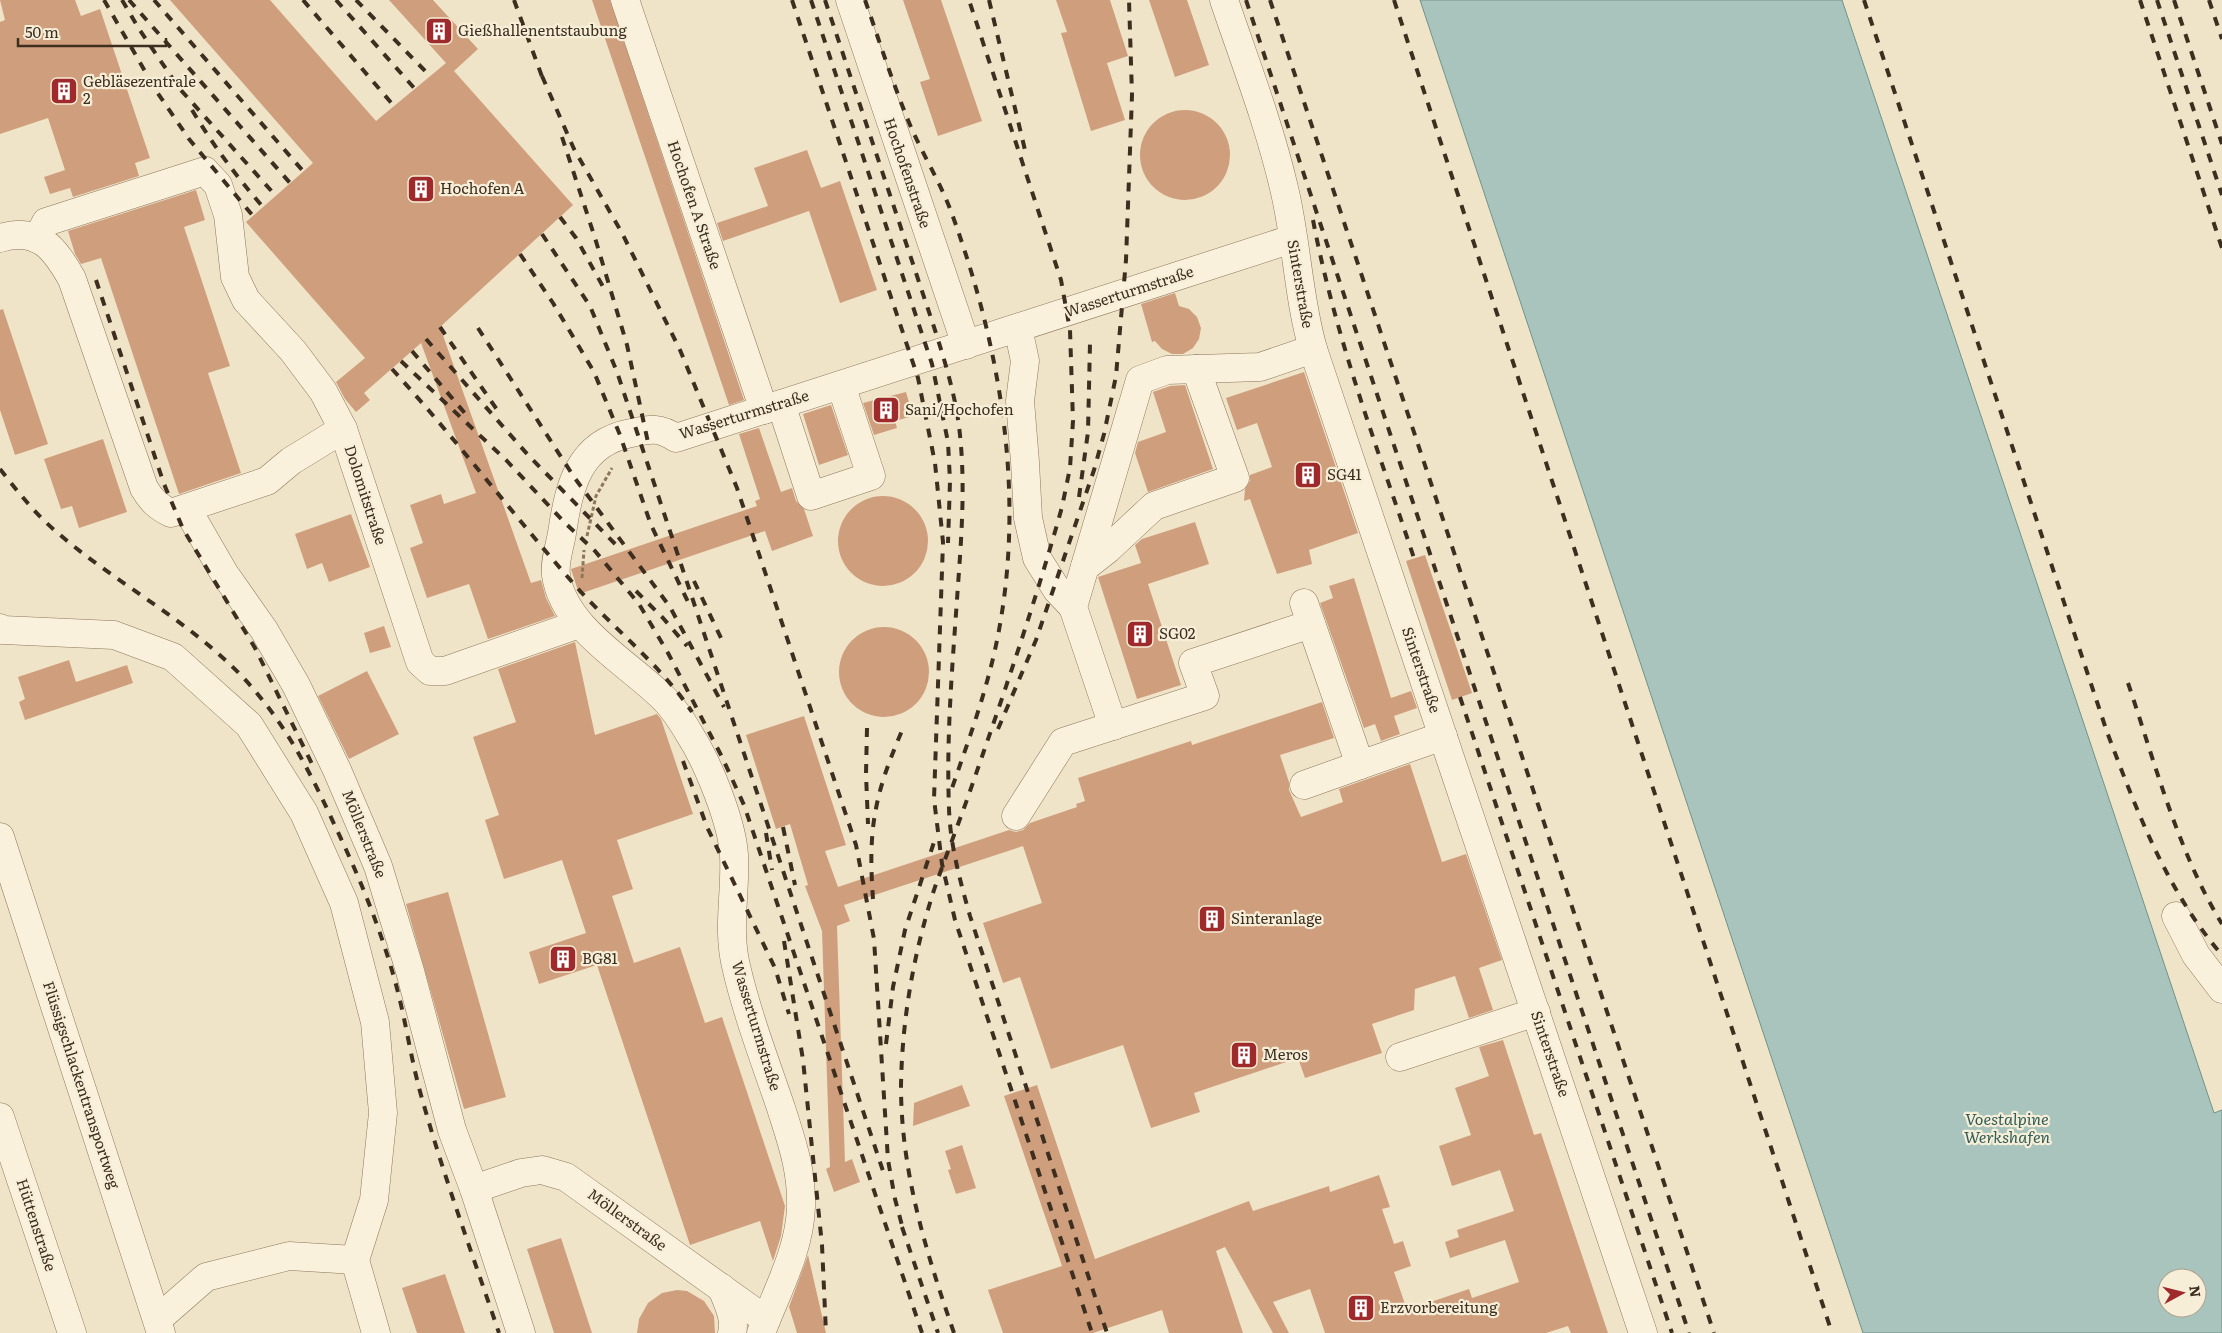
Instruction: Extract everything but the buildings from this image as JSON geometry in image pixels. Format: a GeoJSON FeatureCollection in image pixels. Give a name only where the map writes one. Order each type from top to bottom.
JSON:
{"type":"FeatureCollection","features":[{"type":"Feature","properties":{"kind":"street","name":"Hochofen A Straße"},"geometry":{"type":"LineString","coordinates":[[625,0],[772,407],[811,496],[871,476],[841,385]]}},
{"type":"Feature","properties":{"kind":"street","name":"Hochofenstraße"},"geometry":{"type":"LineString","coordinates":[[850,0],[966,345]]}},
{"type":"Feature","properties":{"kind":"street","name":"Sinterstraße"},"geometry":{"type":"LineString","coordinates":[[1224,0],[1272,142],[1285,190],[1307,328],[1313,349],[1643,1333]]}},
{"type":"Feature","properties":{"kind":"street"},"geometry":{"type":"LineString","coordinates":[[37,239],[46,222],[205,171],[218,184],[228,215],[235,277],[246,300],[293,351],[323,391],[343,429]]}},
{"type":"Feature","properties":{"kind":"street","name":"Dolomitstraße"},"geometry":{"type":"LineString","coordinates":[[0,238],[11,235],[30,235],[50,245],[61,259],[72,279],[144,488],[150,499],[166,511],[171,513],[267,481],[291,461],[343,429],[420,662],[430,671],[445,671],[579,624]]}},
{"type":"Feature","properties":{"kind":"street","name":"Wasserturmstraße"},"geometry":{"type":"LineString","coordinates":[[764,1326],[798,1235],[801,1206],[799,1165],[746,1006],[735,962],[730,921],[734,855],[730,826],[715,787],[691,737],[661,695],[579,624],[561,597],[556,572],[564,521],[574,477],[587,456],[608,454],[624,434],[650,429],[663,430],[676,438],[1292,240]]}},
{"type":"Feature","properties":{"kind":"street"},"geometry":{"type":"LineString","coordinates":[[1018,328],[1024,361],[1020,402],[1028,518],[1037,558],[1057,590],[1073,606],[1113,726]]}},
{"type":"Feature","properties":{"kind":"street"},"geometry":{"type":"LineString","coordinates":[[1073,606],[1140,380],[1167,370],[1260,367],[1313,349]]}},
{"type":"Feature","properties":{"kind":"street"},"geometry":{"type":"LineString","coordinates":[[1085,567],[1108,549],[1154,506],[1235,478],[1196,369]]}},
{"type":"Feature","properties":{"kind":"street","name":"Möllerstraße"},"geometry":{"type":"LineString","coordinates":[[187,508],[224,573],[264,630],[296,685],[338,770],[378,866],[410,971],[452,1130],[474,1189],[521,1333]]}},
{"type":"Feature","properties":{"kind":"street"},"geometry":{"type":"LineString","coordinates":[[1016,816],[1063,742],[1204,696],[1194,662],[1308,613],[1360,765]]}},
{"type":"Feature","properties":{"kind":"street"},"geometry":{"type":"LineString","coordinates":[[0,628],[3,630],[114,635],[173,657],[249,725],[304,813],[344,903],[375,1022],[383,1113],[374,1200],[355,1260],[376,1333]]}},
{"type":"Feature","properties":{"kind":"street"},"geometry":{"type":"LineString","coordinates":[[1304,785],[1443,736]]}},
{"type":"Feature","properties":{"kind":"street","name":"Flüssigschlackentransportweg"},"geometry":{"type":"LineString","coordinates":[[0,837],[160,1326]]}},
{"type":"Feature","properties":{"kind":"street"},"geometry":{"type":"LineString","coordinates":[[2176,916],[2196,955],[2222,989]]}},
{"type":"Feature","properties":{"kind":"street"},"geometry":{"type":"LineString","coordinates":[[1400,1057],[1536,1012]]}},
{"type":"Feature","properties":{"kind":"street","name":"Hüttenstraße"},"geometry":{"type":"LineString","coordinates":[[0,1117],[72,1333]]}},
{"type":"Feature","properties":{"kind":"street","name":"Möllerstraße"},"geometry":{"type":"LineString","coordinates":[[474,1189],[521,1173],[542,1170],[566,1177],[722,1288],[764,1326]]}},
{"type":"Feature","properties":{"kind":"street"},"geometry":{"type":"LineString","coordinates":[[160,1326],[206,1277],[289,1256],[355,1260]]}},
{"type":"Feature","properties":{"kind":"street"},"geometry":{"type":"LineString","coordinates":[[722,1288],[730,1310],[732,1333]]}},
{"type":"Feature","properties":{"kind":"path"},"geometry":{"type":"LineString","coordinates":[[586,540],[608,454]]}},
{"type":"Feature","properties":{"kind":"path"},"geometry":{"type":"LineString","coordinates":[[582,586],[584,549]]}},
{"type":"Feature","properties":{"kind":"water","name":"Voestalpine Werkshafen"},"geometry":{"type":"Polygon","coordinates":[[[1420,0],[1842,0],[2214,1113],[2222,1110],[2222,1333],[1863,1333],[1420,0]]]}},
{"type":"Feature","properties":{"kind":"railway"},"geometry":{"type":"LineString","coordinates":[[104,0],[157,92],[189,139],[253,216]]}},
{"type":"Feature","properties":{"kind":"railway"},"geometry":{"type":"LineString","coordinates":[[122,0],[179,88],[276,196]]}},
{"type":"Feature","properties":{"kind":"railway"},"geometry":{"type":"LineString","coordinates":[[129,0],[290,183]]}},
{"type":"Feature","properties":{"kind":"railway"},"geometry":{"type":"LineString","coordinates":[[154,0],[303,171]]}},
{"type":"Feature","properties":{"kind":"railway"},"geometry":{"type":"LineString","coordinates":[[303,0],[394,106]]}},
{"type":"Feature","properties":{"kind":"railway"},"geometry":{"type":"LineString","coordinates":[[336,0],[415,89]]}},
{"type":"Feature","properties":{"kind":"railway"},"geometry":{"type":"LineString","coordinates":[[356,0],[430,76]]}},
{"type":"Feature","properties":{"kind":"railway"},"geometry":{"type":"LineString","coordinates":[[514,0],[544,82]]}},
{"type":"Feature","properties":{"kind":"railway"},"geometry":{"type":"LineString","coordinates":[[792,0],[918,378],[935,463],[943,542],[934,799],[942,864],[955,920],[1092,1333]]}},
{"type":"Feature","properties":{"kind":"railway"},"geometry":{"type":"LineString","coordinates":[[811,0],[932,364],[948,442],[950,481],[948,543]]}},
{"type":"Feature","properties":{"kind":"railway"},"geometry":{"type":"LineString","coordinates":[[825,0],[937,336],[951,383],[958,419],[962,460],[961,544],[948,752],[950,822],[956,862],[970,916],[1107,1333]]}},
{"type":"Feature","properties":{"kind":"railway"},"geometry":{"type":"LineString","coordinates":[[865,0],[902,105],[947,202],[969,264],[995,367],[1003,419],[1008,472],[1009,524],[1006,577],[999,630],[979,710],[952,788]]}},
{"type":"Feature","properties":{"kind":"railway"},"geometry":{"type":"LineString","coordinates":[[954,1333],[925,1242],[910,1181],[905,1149],[901,1086],[907,1010],[915,960],[935,887],[1006,687],[1062,507],[1070,468],[1073,421],[1070,330],[1061,280],[969,0]]}},
{"type":"Feature","properties":{"kind":"railway"},"geometry":{"type":"LineString","coordinates":[[989,0],[1025,150]]}},
{"type":"Feature","properties":{"kind":"railway"},"geometry":{"type":"LineString","coordinates":[[998,729],[1036,640],[1094,470],[1104,434],[1116,376],[1126,260],[1132,95],[1129,0]]}},
{"type":"Feature","properties":{"kind":"railway"},"geometry":{"type":"LineString","coordinates":[[1246,0],[1689,1333]]}},
{"type":"Feature","properties":{"kind":"railway"},"geometry":{"type":"LineString","coordinates":[[1270,0],[1714,1333]]}},
{"type":"Feature","properties":{"kind":"railway"},"geometry":{"type":"LineString","coordinates":[[1394,0],[1832,1333]]}},
{"type":"Feature","properties":{"kind":"railway"},"geometry":{"type":"LineString","coordinates":[[1864,0],[2107,732],[2142,820],[2169,877],[2202,930],[2222,955]]}},
{"type":"Feature","properties":{"kind":"railway"},"geometry":{"type":"LineString","coordinates":[[2140,0],[2222,248]]}},
{"type":"Feature","properties":{"kind":"railway"},"geometry":{"type":"LineString","coordinates":[[2157,0],[2222,195]]}},
{"type":"Feature","properties":{"kind":"railway"},"geometry":{"type":"LineString","coordinates":[[2174,0],[2222,144]]}},
{"type":"Feature","properties":{"kind":"railway"},"geometry":{"type":"LineString","coordinates":[[2209,0],[2222,39]]}},
{"type":"Feature","properties":{"kind":"railway"},"geometry":{"type":"LineString","coordinates":[[542,76],[574,149],[622,233],[680,350],[737,488],[856,845],[874,939],[888,1160],[895,1199],[904,1233]]}},
{"type":"Feature","properties":{"kind":"railway"},"geometry":{"type":"LineString","coordinates":[[192,110],[225,160],[263,207]]}},
{"type":"Feature","properties":{"kind":"railway"},"geometry":{"type":"LineString","coordinates":[[562,137],[627,345],[649,447]]}},
{"type":"Feature","properties":{"kind":"railway"},"geometry":{"type":"LineString","coordinates":[[560,217],[576,238],[606,292]]}},
{"type":"Feature","properties":{"kind":"railway"},"geometry":{"type":"LineString","coordinates":[[1313,220],[1322,263],[1345,349],[1414,558]]}},
{"type":"Feature","properties":{"kind":"railway"},"geometry":{"type":"LineString","coordinates":[[542,234],[590,306],[617,372],[885,1177]]}},
{"type":"Feature","properties":{"kind":"railway"},"geometry":{"type":"LineString","coordinates":[[520,254],[553,303],[594,372],[620,435],[651,525],[689,604]]}},
{"type":"Feature","properties":{"kind":"railway"},"geometry":{"type":"LineString","coordinates":[[96,280],[164,484],[183,529],[255,648],[313,766]]}},
{"type":"Feature","properties":{"kind":"railway"},"geometry":{"type":"LineString","coordinates":[[440,327],[500,414]]}},
{"type":"Feature","properties":{"kind":"railway"},"geometry":{"type":"LineString","coordinates":[[478,328],[574,477],[670,607],[724,707]]}},
{"type":"Feature","properties":{"kind":"railway"},"geometry":{"type":"LineString","coordinates":[[426,339],[528,455],[620,549]]}},
{"type":"Feature","properties":{"kind":"railway"},"geometry":{"type":"LineString","coordinates":[[1079,497],[1088,432],[1090,343]]}},
{"type":"Feature","properties":{"kind":"railway"},"geometry":{"type":"LineString","coordinates":[[412,351],[469,418]]}},
{"type":"Feature","properties":{"kind":"railway"},"geometry":{"type":"LineString","coordinates":[[401,361],[507,461],[565,523],[595,551],[639,604],[668,653],[722,757],[744,805],[922,1333]]}},
{"type":"Feature","properties":{"kind":"railway"},"geometry":{"type":"LineString","coordinates":[[392,369],[581,592],[667,679],[692,712]]}},
{"type":"Feature","properties":{"kind":"railway"},"geometry":{"type":"LineString","coordinates":[[0,469],[35,511],[59,534],[110,574],[190,630],[239,673],[272,712],[302,759],[352,864],[383,941],[399,996],[415,1072],[432,1131],[499,1333]]}},
{"type":"Feature","properties":{"kind":"railway"},"geometry":{"type":"LineString","coordinates":[[694,581],[721,638]]}},
{"type":"Feature","properties":{"kind":"railway"},"geometry":{"type":"LineString","coordinates":[[636,591],[687,646]]}},
{"type":"Feature","properties":{"kind":"railway"},"geometry":{"type":"LineString","coordinates":[[2128,683],[2180,837],[2206,896],[2222,924]]}},
{"type":"Feature","properties":{"kind":"railway"},"geometry":{"type":"LineString","coordinates":[[1460,697],[1672,1333]]}},
{"type":"Feature","properties":{"kind":"railway"},"geometry":{"type":"LineString","coordinates":[[873,899],[871,856],[877,802],[883,780],[904,726]]}},
{"type":"Feature","properties":{"kind":"railway"},"geometry":{"type":"LineString","coordinates":[[867,728],[868,824]]}},
{"type":"Feature","properties":{"kind":"railway"},"geometry":{"type":"LineString","coordinates":[[683,761],[707,827],[775,968],[789,1014]]}},
{"type":"Feature","properties":{"kind":"railway"},"geometry":{"type":"LineString","coordinates":[[783,827],[795,885]]}},
{"type":"Feature","properties":{"kind":"railway"},"geometry":{"type":"LineString","coordinates":[[766,833],[772,870]]}},
{"type":"Feature","properties":{"kind":"railway"},"geometry":{"type":"LineString","coordinates":[[886,1044],[893,987],[905,930],[936,836]]}},
{"type":"Feature","properties":{"kind":"railway"},"geometry":{"type":"LineString","coordinates":[[784,941],[803,1060],[822,1245],[826,1333]]}},
{"type":"Feature","properties":{"kind":"railway"},"geometry":{"type":"LineString","coordinates":[[902,1227],[938,1333]]}},
{"type":"Feature","properties":{"kind":"place","name":"Gießhallenentstaubung"},"geometry":{"type":"Point","coordinates":[439,31]}},
{"type":"Feature","properties":{"kind":"place","name":"Gebläsezentrale 2"},"geometry":{"type":"Point","coordinates":[64,91]}},
{"type":"Feature","properties":{"kind":"place","name":"Hochofen A"},"geometry":{"type":"Point","coordinates":[421,189]}},
{"type":"Feature","properties":{"kind":"place","name":"Sani/Hochofen"},"geometry":{"type":"Point","coordinates":[886,410]}},
{"type":"Feature","properties":{"kind":"place","name":"SG41"},"geometry":{"type":"Point","coordinates":[1308,475]}},
{"type":"Feature","properties":{"kind":"place","name":"SG02"},"geometry":{"type":"Point","coordinates":[1140,634]}},
{"type":"Feature","properties":{"kind":"place","name":"Sinteranlage"},"geometry":{"type":"Point","coordinates":[1212,919]}},
{"type":"Feature","properties":{"kind":"place","name":"BG81"},"geometry":{"type":"Point","coordinates":[563,959]}},
{"type":"Feature","properties":{"kind":"place","name":"Meros"},"geometry":{"type":"Point","coordinates":[1244,1055]}},
{"type":"Feature","properties":{"kind":"place","name":"Erzvorbereitung"},"geometry":{"type":"Point","coordinates":[1361,1308]}}]}
